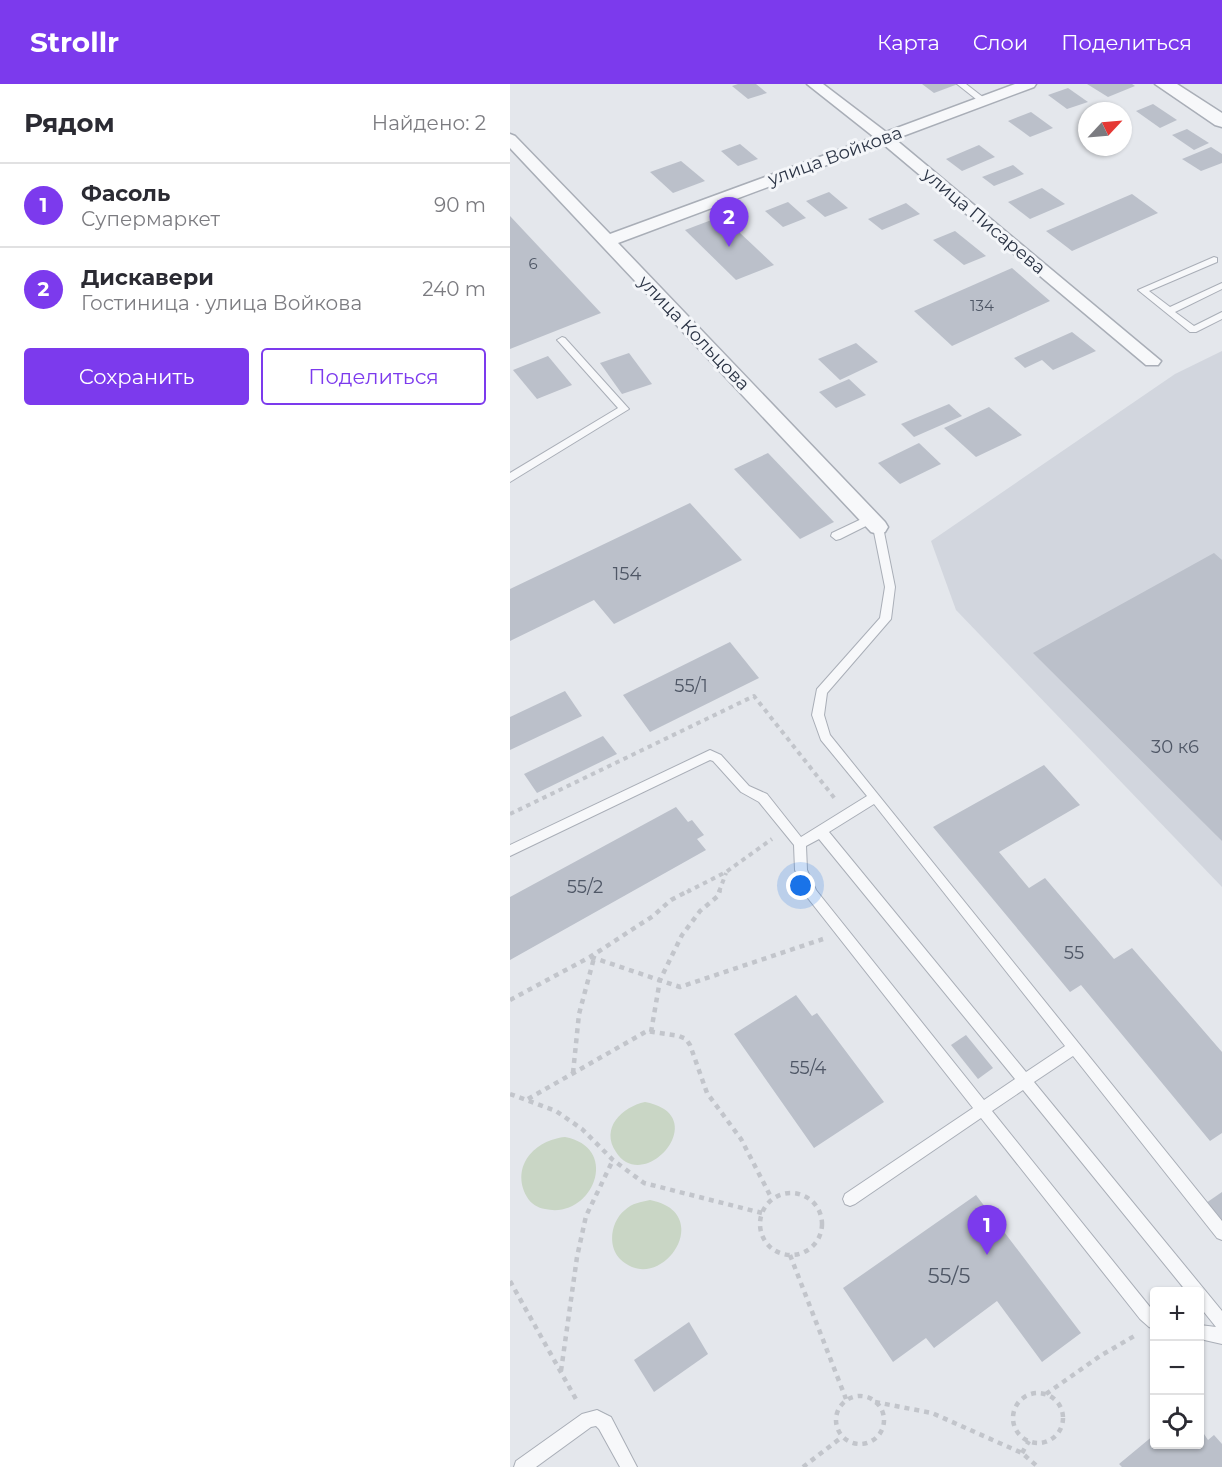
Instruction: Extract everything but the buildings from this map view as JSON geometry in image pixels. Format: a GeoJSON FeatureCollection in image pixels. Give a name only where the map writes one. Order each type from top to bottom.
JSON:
{"type":"FeatureCollection","features":[{"type":"Feature","properties":{"kind":"street","name":"улица Писарева"},"geometry":{"type":"LineString","coordinates":[[814,84],[885,138],[1152,361]]}},
{"type":"Feature","properties":{"kind":"street","name":"улица Войкова"},"geometry":{"type":"LineString","coordinates":[[607,242],[1029,84]]}},
{"type":"Feature","properties":{"kind":"street"},"geometry":{"type":"LineString","coordinates":[[1164,84],[1222,121]]}},
{"type":"Feature","properties":{"kind":"street","name":"улица Кольцова"},"geometry":{"type":"LineString","coordinates":[[510,139],[874,523]]}},
{"type":"Feature","properties":{"kind":"lane"},"geometry":{"type":"LineString","coordinates":[[961,84],[984,101]]}},
{"type":"Feature","properties":{"kind":"lane"},"geometry":{"type":"LineString","coordinates":[[1214,260],[1143,290],[1192,330],[1222,315]]}},
{"type":"Feature","properties":{"kind":"lane"},"geometry":{"type":"LineString","coordinates":[[1169,311],[1222,286]]}},
{"type":"Feature","properties":{"kind":"lane"},"geometry":{"type":"LineString","coordinates":[[510,478],[624,409],[562,340]]}},
{"type":"Feature","properties":{"kind":"lane"},"geometry":{"type":"LineString","coordinates":[[836,536],[874,523],[890,588],[885,618],[821,692],[818,715],[825,737],[1222,1233]]}},
{"type":"Feature","properties":{"kind":"lane"},"geometry":{"type":"LineString","coordinates":[[510,851],[710,754],[717,758],[745,789],[763,798],[800,844],[801,870],[805,883],[842,933],[1145,1314],[1150,1325]]}},
{"type":"Feature","properties":{"kind":"lane"},"geometry":{"type":"LineString","coordinates":[[800,844],[875,797]]}},
{"type":"Feature","properties":{"kind":"lane"},"geometry":{"type":"LineString","coordinates":[[820,831],[1193,1287]]}},
{"type":"Feature","properties":{"kind":"lane"},"geometry":{"type":"LineString","coordinates":[[850,1199],[1074,1047]]}},
{"type":"Feature","properties":{"kind":"lane"},"geometry":{"type":"LineString","coordinates":[[1204,1300],[1222,1323]]}},
{"type":"Feature","properties":{"kind":"lane"},"geometry":{"type":"LineString","coordinates":[[1204,1333],[1222,1336]]}},
{"type":"Feature","properties":{"kind":"lane"},"geometry":{"type":"LineString","coordinates":[[522,1467],[588,1420],[597,1418],[605,1423],[629,1467]]}},
{"type":"Feature","properties":{"kind":"path"},"geometry":{"type":"LineString","coordinates":[[510,1000],[592,958],[653,916],[671,900],[726,872],[787,828]]}},
{"type":"Feature","properties":{"kind":"path"},"geometry":{"type":"LineString","coordinates":[[651,1032],[660,980],[682,935],[700,911],[718,896],[726,872]]}},
{"type":"Feature","properties":{"kind":"path"},"geometry":{"type":"LineString","coordinates":[[592,958],[680,987],[842,933]]}},
{"type":"Feature","properties":{"kind":"path"},"geometry":{"type":"LineString","coordinates":[[573,1073],[579,1014],[592,958]]}},
{"type":"Feature","properties":{"kind":"path"},"geometry":{"type":"LineString","coordinates":[[528,1099],[647,1031],[686,1039],[707,1093],[741,1139],[772,1199]]}},
{"type":"Feature","properties":{"kind":"path"},"geometry":{"type":"LineString","coordinates":[[510,1094],[556,1111],[582,1129],[613,1160],[644,1183],[762,1213]]}},
{"type":"Feature","properties":{"kind":"path"},"geometry":{"type":"LineString","coordinates":[[561,1371],[573,1279],[586,1216],[613,1160]]}},
{"type":"Feature","properties":{"kind":"path"},"geometry":{"type":"LineString","coordinates":[[796,1192],[816,1203],[822,1214],[823,1226],[819,1239],[811,1248],[800,1254],[790,1255],[775,1251],[766,1243],[760,1232],[760,1220],[772,1199],[796,1192]]}},
{"type":"Feature","properties":{"kind":"path"},"geometry":{"type":"LineString","coordinates":[[790,1255],[846,1400]]}},
{"type":"Feature","properties":{"kind":"path"},"geometry":{"type":"LineString","coordinates":[[510,1281],[588,1420]]}},
{"type":"Feature","properties":{"kind":"path"},"geometry":{"type":"LineString","coordinates":[[1046,1394],[1100,1356],[1150,1325]]}},
{"type":"Feature","properties":{"kind":"path"},"geometry":{"type":"LineString","coordinates":[[1035,1391],[1046,1394],[1056,1400],[1062,1410],[1063,1422],[1059,1433],[1052,1441],[1041,1444],[1021,1436],[1015,1425],[1014,1413],[1017,1402],[1025,1395],[1035,1391]]}},
{"type":"Feature","properties":{"kind":"path"},"geometry":{"type":"LineString","coordinates":[[856,1395],[866,1396],[875,1402],[882,1411],[883,1422],[880,1433],[873,1441],[863,1446],[853,1445],[837,1430],[836,1419],[839,1407],[856,1395]]}},
{"type":"Feature","properties":{"kind":"path"},"geometry":{"type":"LineString","coordinates":[[875,1402],[932,1413],[1022,1453],[1038,1467]]}},
{"type":"Feature","properties":{"kind":"path"},"geometry":{"type":"LineString","coordinates":[[803,1467],[842,1437]]}},
{"type":"Feature","properties":{"kind":"path"},"geometry":{"type":"LineString","coordinates":[[1022,1453],[1029,1441]]}},
{"type":"Feature","properties":{"kind":"shaded area"},"geometry":{"type":"Polygon","coordinates":[[[1222,351],[1222,887],[956,610],[931,541],[1175,374],[1222,351]]]}},
{"type":"Feature","properties":{"kind":"green space"},"geometry":{"type":"Polygon","coordinates":[[[645,1102],[665,1110],[674,1121],[674,1135],[667,1148],[656,1159],[642,1165],[628,1163],[616,1152],[612,1143],[612,1127],[621,1114],[645,1102]]]}},
{"type":"Feature","properties":{"kind":"green space"},"geometry":{"type":"Polygon","coordinates":[[[565,1137],[582,1144],[593,1154],[596,1168],[594,1181],[587,1194],[576,1204],[562,1210],[540,1208],[527,1197],[523,1186],[524,1165],[528,1156],[535,1149],[554,1139],[565,1137]]]}},
{"type":"Feature","properties":{"kind":"green space"},"geometry":{"type":"Polygon","coordinates":[[[650,1200],[670,1208],[680,1220],[681,1235],[676,1249],[665,1261],[651,1268],[636,1268],[620,1259],[616,1254],[612,1234],[616,1220],[625,1210],[634,1204],[650,1200]]]}},
{"type":"Feature","properties":{"kind":"place","name":"Дискавери"},"geometry":{"type":"Point","coordinates":[729,247]}},
{"type":"Feature","properties":{"kind":"place","name":"Фасоль"},"geometry":{"type":"Point","coordinates":[987,1255]}}]}
